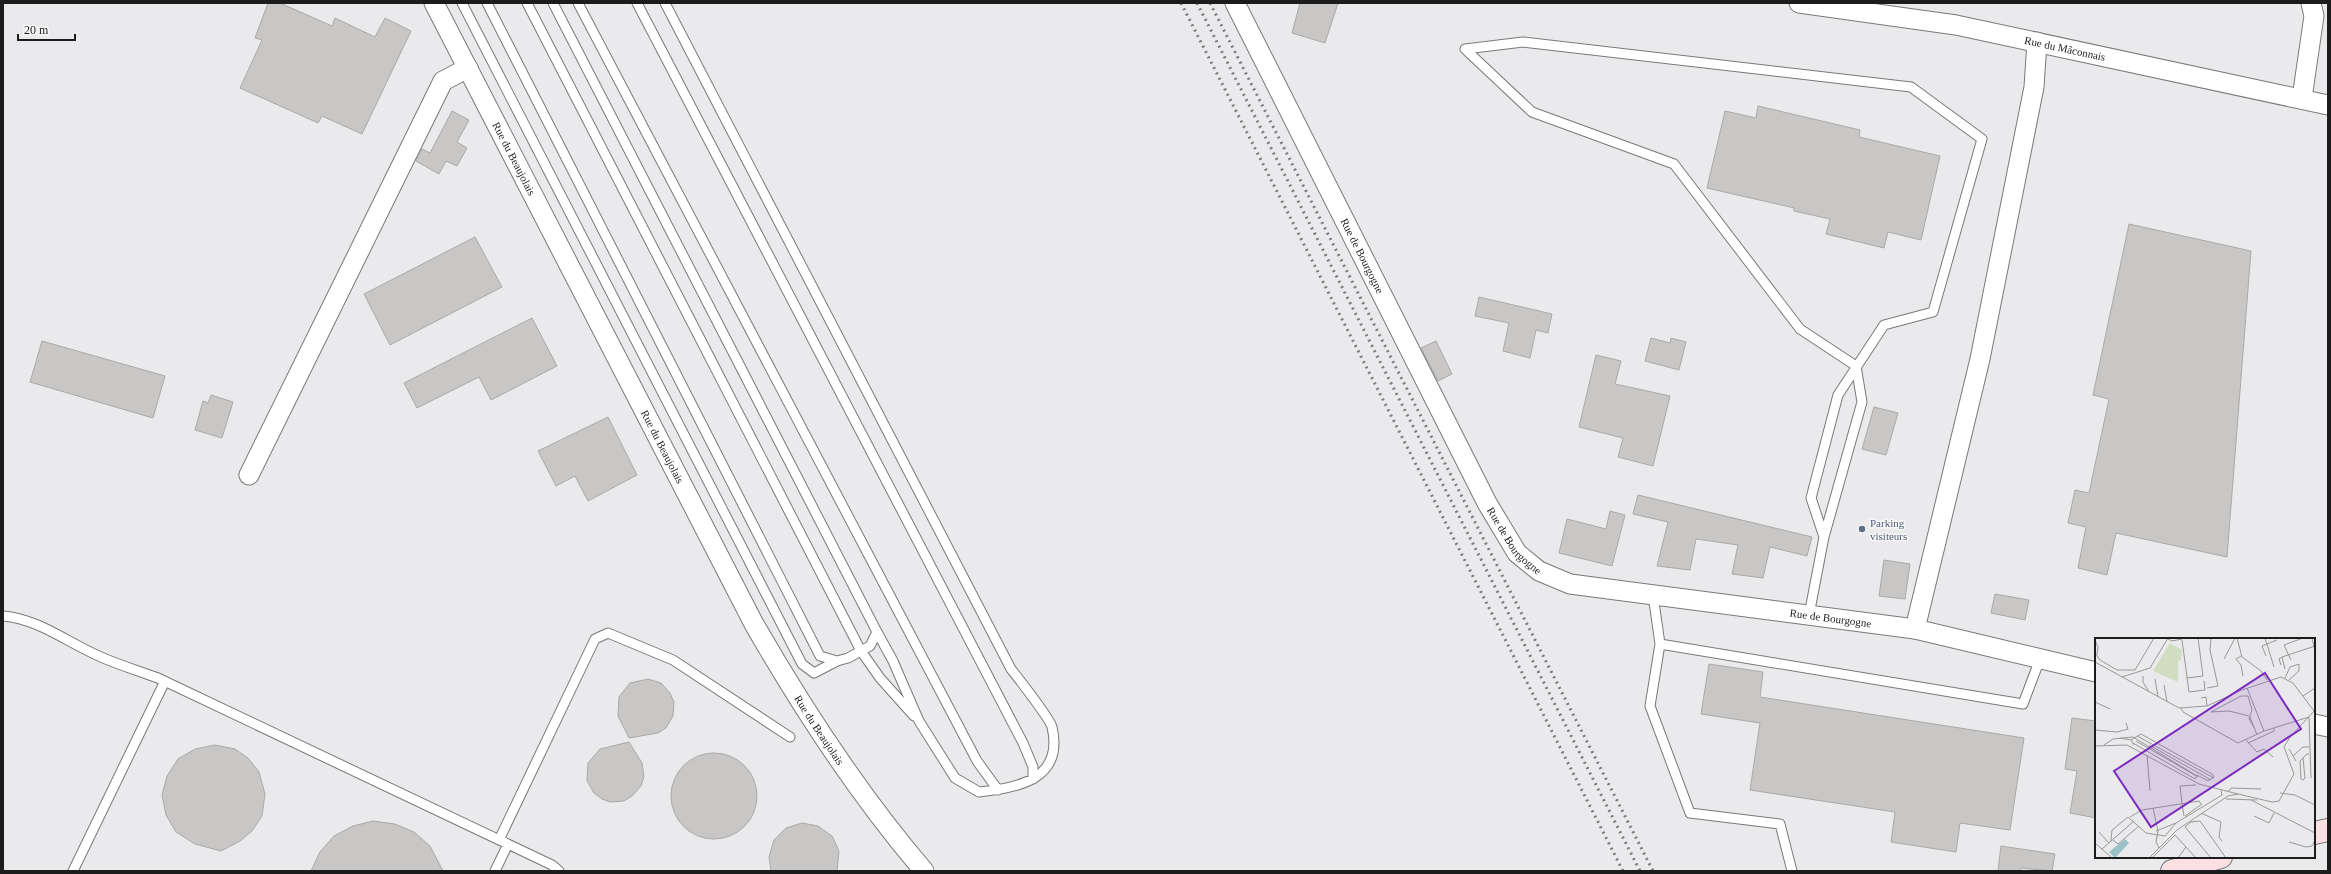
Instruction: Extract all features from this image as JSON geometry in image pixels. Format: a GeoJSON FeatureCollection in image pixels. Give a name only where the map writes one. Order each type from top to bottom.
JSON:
{"type":"FeatureCollection","features":[{"type":"Feature","properties":{"kind":"main road"},"geometry":{"type":"LineString","coordinates":[[2315,833],[2328,830]]}},
{"type":"Feature","properties":{"kind":"main road"},"geometry":{"type":"LineString","coordinates":[[2172,871],[2218,858]]}},
{"type":"Feature","properties":{"kind":"street","name":"Rue du Beaujolais"},"geometry":{"type":"LineString","coordinates":[[434,3],[754,624],[804,708],[859,791],[924,871]]}},
{"type":"Feature","properties":{"kind":"street","name":"Rue de Bourgogne"},"geometry":{"type":"LineString","coordinates":[[1234,3],[1487,503],[1517,553],[1539,571],[1570,584],[1914,629],[2095,672]]}},
{"type":"Feature","properties":{"kind":"street","name":"Rue du Mâconnais"},"geometry":{"type":"LineString","coordinates":[[1799,3],[1956,25],[2302,98],[2328,105]]}},
{"type":"Feature","properties":{"kind":"street"},"geometry":{"type":"LineString","coordinates":[[2302,98],[2314,16],[2311,3]]}},
{"type":"Feature","properties":{"kind":"street"},"geometry":{"type":"LineString","coordinates":[[1914,629],[1980,359],[2034,87],[2036,42]]}},
{"type":"Feature","properties":{"kind":"street"},"geometry":{"type":"LineString","coordinates":[[249,475],[443,81],[468,68]]}},
{"type":"Feature","properties":{"kind":"street"},"geometry":{"type":"LineString","coordinates":[[2315,724],[2328,727]]}},
{"type":"Feature","properties":{"kind":"lane"},"geometry":{"type":"LineString","coordinates":[[462,3],[802,664],[814,673],[870,646],[877,632]]}},
{"type":"Feature","properties":{"kind":"lane"},"geometry":{"type":"LineString","coordinates":[[486,3],[820,656],[837,661]]}},
{"type":"Feature","properties":{"kind":"lane"},"geometry":{"type":"LineString","coordinates":[[527,3],[861,651],[880,678],[919,721]]}},
{"type":"Feature","properties":{"kind":"lane"},"geometry":{"type":"LineString","coordinates":[[553,3],[877,632],[894,661],[919,721],[955,778],[979,792],[998,790],[1024,784],[1041,773],[1053,757],[1052,726],[1011,669],[665,3]]}},
{"type":"Feature","properties":{"kind":"lane"},"geometry":{"type":"LineString","coordinates":[[578,3],[977,761],[998,790]]}},
{"type":"Feature","properties":{"kind":"lane"},"geometry":{"type":"LineString","coordinates":[[637,3],[1023,743],[1033,767],[1033,779]]}},
{"type":"Feature","properties":{"kind":"lane"},"geometry":{"type":"LineString","coordinates":[[1809,615],[1824,536],[1862,402],[1856,366],[1800,329],[1674,164],[1532,112],[1465,49],[1523,42],[1911,87],[1982,139],[1933,312],[1884,325],[1856,366],[1838,395],[1811,498],[1824,536]]}},
{"type":"Feature","properties":{"kind":"lane"},"geometry":{"type":"LineString","coordinates":[[1653,595],[1660,644],[1650,706],[1690,812],[1780,824],[1792,871]]}},
{"type":"Feature","properties":{"kind":"lane"},"geometry":{"type":"LineString","coordinates":[[3,616],[16,617],[34,623],[100,657],[165,681],[552,865],[560,871]]}},
{"type":"Feature","properties":{"kind":"lane"},"geometry":{"type":"LineString","coordinates":[[499,840],[595,639],[608,633],[673,660],[790,737]]}},
{"type":"Feature","properties":{"kind":"lane"},"geometry":{"type":"LineString","coordinates":[[1660,644],[2023,704],[2040,659]]}},
{"type":"Feature","properties":{"kind":"lane"},"geometry":{"type":"LineString","coordinates":[[73,871],[165,681]]}},
{"type":"Feature","properties":{"kind":"lane"},"geometry":{"type":"LineString","coordinates":[[495,871],[508,844]]}},
{"type":"Feature","properties":{"kind":"building"},"geometry":{"type":"Polygon","coordinates":[[[268,3],[280,3],[332,26],[335,18],[375,37],[385,18],[411,31],[362,134],[322,116],[318,123],[240,88],[262,40],[255,38],[268,3]]]}},
{"type":"Feature","properties":{"kind":"building"},"geometry":{"type":"Polygon","coordinates":[[[1300,3],[1338,3],[1325,43],[1292,33],[1300,3]]]}},
{"type":"Feature","properties":{"kind":"building"},"geometry":{"type":"Polygon","coordinates":[[[1758,106],[1860,130],[1859,137],[1940,156],[1921,240],[1888,232],[1884,248],[1826,234],[1830,219],[1794,211],[1794,208],[1707,188],[1725,111],[1756,118],[1758,106]]]}},
{"type":"Feature","properties":{"kind":"building"},"geometry":{"type":"Polygon","coordinates":[[[452,111],[469,120],[457,142],[467,148],[457,166],[446,161],[439,174],[416,161],[422,149],[430,153],[452,111]]]}},
{"type":"Feature","properties":{"kind":"building"},"geometry":{"type":"Polygon","coordinates":[[[2129,224],[2251,251],[2227,557],[2116,533],[2107,575],[2078,568],[2086,527],[2068,523],[2075,490],[2089,493],[2109,399],[2093,395],[2129,224]]]}},
{"type":"Feature","properties":{"kind":"building"},"geometry":{"type":"Polygon","coordinates":[[[475,237],[502,287],[390,345],[364,294],[475,237]]]}},
{"type":"Feature","properties":{"kind":"building"},"geometry":{"type":"Polygon","coordinates":[[[1479,297],[1552,314],[1548,333],[1536,330],[1530,358],[1503,351],[1509,323],[1475,316],[1479,297]]]}},
{"type":"Feature","properties":{"kind":"building"},"geometry":{"type":"Polygon","coordinates":[[[532,318],[557,366],[491,400],[479,377],[417,408],[404,383],[532,318]]]}},
{"type":"Feature","properties":{"kind":"building"},"geometry":{"type":"Polygon","coordinates":[[[1651,338],[1670,343],[1671,338],[1686,342],[1679,370],[1645,361],[1651,338]]]}},
{"type":"Feature","properties":{"kind":"building"},"geometry":{"type":"Polygon","coordinates":[[[42,341],[165,376],[153,418],[30,382],[42,341]]]}},
{"type":"Feature","properties":{"kind":"building"},"geometry":{"type":"Polygon","coordinates":[[[1436,341],[1452,374],[1438,381],[1421,348],[1436,341]]]}},
{"type":"Feature","properties":{"kind":"building"},"geometry":{"type":"Polygon","coordinates":[[[1596,355],[1621,361],[1615,384],[1670,396],[1653,466],[1618,457],[1623,438],[1579,427],[1596,355]]]}},
{"type":"Feature","properties":{"kind":"building"},"geometry":{"type":"Polygon","coordinates":[[[211,395],[233,402],[222,438],[195,430],[203,401],[208,403],[211,395]]]}},
{"type":"Feature","properties":{"kind":"building"},"geometry":{"type":"Polygon","coordinates":[[[1874,407],[1898,413],[1886,455],[1862,449],[1874,407]]]}},
{"type":"Feature","properties":{"kind":"building"},"geometry":{"type":"Polygon","coordinates":[[[608,417],[637,475],[588,501],[575,476],[556,486],[538,451],[608,417]]]}},
{"type":"Feature","properties":{"kind":"building"},"geometry":{"type":"Polygon","coordinates":[[[1638,495],[1812,537],[1807,556],[1770,547],[1763,578],[1732,574],[1738,545],[1696,539],[1690,570],[1657,566],[1668,522],[1633,514],[1638,495]]]}},
{"type":"Feature","properties":{"kind":"building"},"geometry":{"type":"Polygon","coordinates":[[[1610,511],[1625,515],[1612,566],[1559,553],[1567,519],[1606,529],[1610,511]]]}},
{"type":"Feature","properties":{"kind":"building"},"geometry":{"type":"Polygon","coordinates":[[[1884,560],[1910,564],[1905,599],[1879,596],[1884,560]]]}},
{"type":"Feature","properties":{"kind":"building"},"geometry":{"type":"Polygon","coordinates":[[[1995,594],[2029,600],[2025,620],[1991,613],[1995,594]]]}},
{"type":"Feature","properties":{"kind":"building"},"geometry":{"type":"Polygon","coordinates":[[[1709,664],[1763,672],[1760,697],[2024,738],[2010,830],[1960,823],[1956,852],[1891,842],[1895,812],[1750,790],[1760,723],[1701,714],[1709,664]]]}},
{"type":"Feature","properties":{"kind":"building"},"geometry":{"type":"Polygon","coordinates":[[[648,679],[661,683],[670,693],[674,702],[673,716],[666,728],[658,733],[629,738],[618,716],[619,697],[630,683],[648,679]]]}},
{"type":"Feature","properties":{"kind":"building"},"geometry":{"type":"Polygon","coordinates":[[[2072,718],[2095,721],[2095,818],[2070,813],[2077,771],[2065,769],[2072,718]]]}},
{"type":"Feature","properties":{"kind":"building"},"geometry":{"type":"Polygon","coordinates":[[[629,742],[642,763],[644,777],[641,786],[632,796],[624,801],[610,802],[602,799],[594,793],[587,781],[588,763],[600,749],[629,742]]]}},
{"type":"Feature","properties":{"kind":"building"},"geometry":{"type":"Polygon","coordinates":[[[215,745],[235,749],[248,758],[259,772],[265,794],[262,816],[252,831],[240,841],[221,851],[195,844],[176,832],[166,815],[162,795],[167,776],[178,759],[195,749],[215,745]]]}},
{"type":"Feature","properties":{"kind":"building"},"geometry":{"type":"Polygon","coordinates":[[[714,753],[730,757],[744,766],[753,780],[757,796],[753,812],[744,826],[730,835],[714,839],[698,835],[684,826],[675,812],[671,796],[675,780],[684,766],[698,757],[714,753]]]}},
{"type":"Feature","properties":{"kind":"building"},"geometry":{"type":"Polygon","coordinates":[[[373,821],[395,824],[414,832],[430,846],[443,871],[311,871],[320,852],[334,836],[353,826],[373,821]]]}},
{"type":"Feature","properties":{"kind":"building"},"geometry":{"type":"Polygon","coordinates":[[[802,823],[818,826],[832,836],[839,851],[837,871],[771,871],[769,857],[774,840],[786,828],[802,823]]]}},
{"type":"Feature","properties":{"kind":"building"},"geometry":{"type":"Polygon","coordinates":[[[2001,846],[2055,854],[2052,871],[2021,868],[2020,871],[1998,871],[2001,846]]]}},
{"type":"Feature","properties":{"kind":"railway"},"geometry":{"type":"LineString","coordinates":[[1181,3],[1623,871]]}},
{"type":"Feature","properties":{"kind":"railway"},"geometry":{"type":"LineString","coordinates":[[1197,3],[1640,871]]}},
{"type":"Feature","properties":{"kind":"railway"},"geometry":{"type":"LineString","coordinates":[[1210,3],[1653,871]]}},
{"type":"Feature","properties":{"kind":"place","name":"Parking visiteurs"},"geometry":{"type":"Point","coordinates":[1862,529]}}]}
